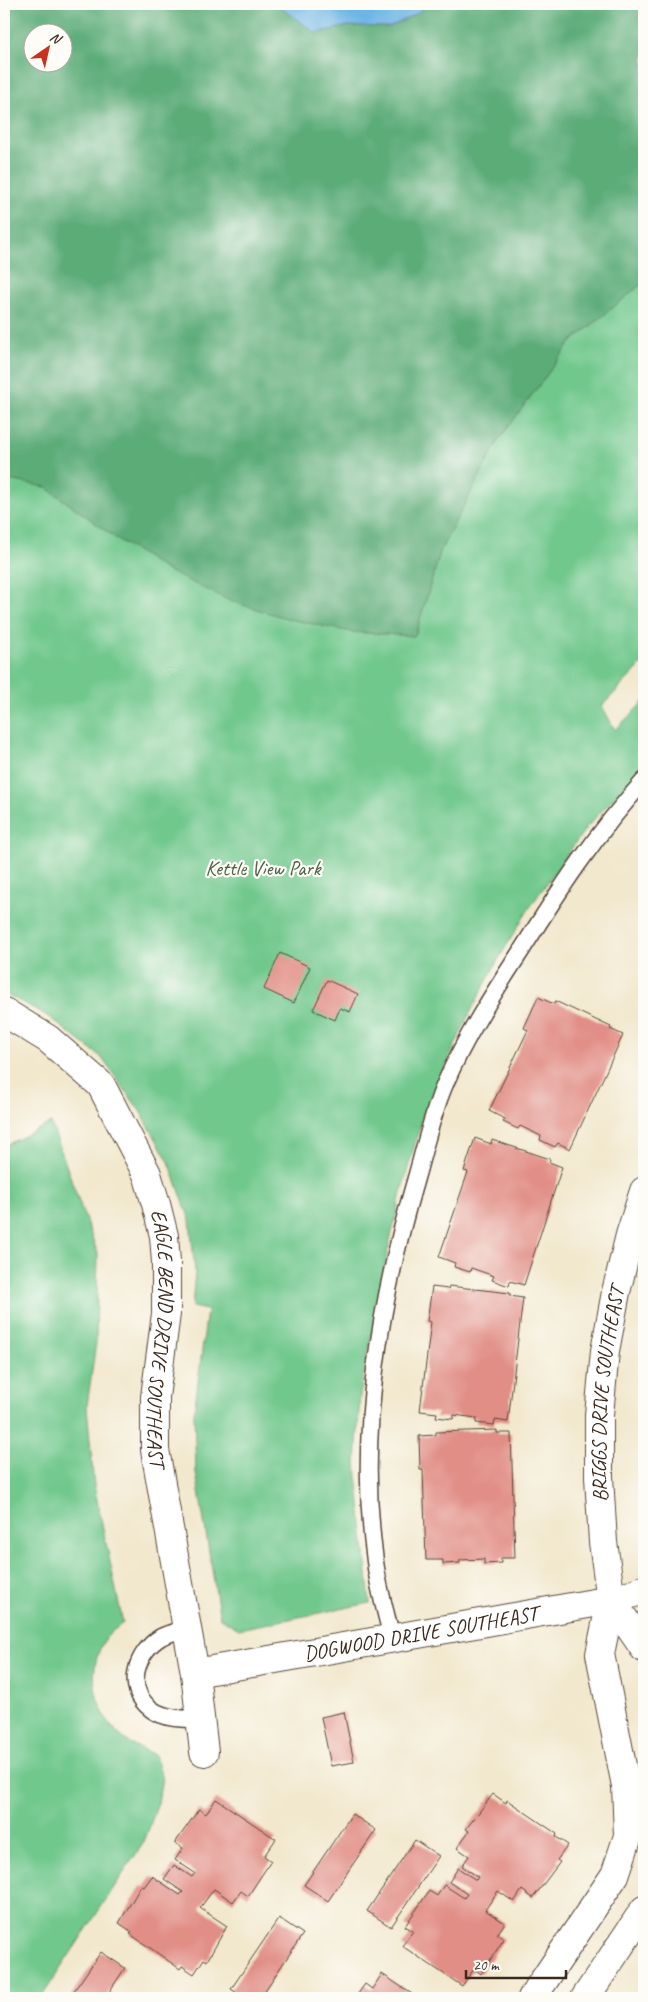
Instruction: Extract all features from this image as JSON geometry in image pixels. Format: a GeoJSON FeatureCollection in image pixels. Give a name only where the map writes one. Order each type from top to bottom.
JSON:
{"type":"FeatureCollection","features":[{"type":"Feature","properties":{"kind":"street","name":"EAGLE BEND DRIVE SOUTHEAST"},"geometry":{"type":"LineString","coordinates":[[4,1012],[48,1039],[101,1085],[124,1125],[150,1182],[164,1236],[166,1262],[166,1314],[155,1397],[155,1450],[195,1673],[204,1752]]}},
{"type":"Feature","properties":{"kind":"street","name":"BRIGGS DRIVE SOUTHEAST"},"geometry":{"type":"LineString","coordinates":[[532,1998],[615,1875],[628,1836],[626,1786],[600,1654],[611,1600],[600,1496],[599,1415],[605,1351],[616,1292],[630,1235],[644,1191]]}},
{"type":"Feature","properties":{"kind":"street","name":"DOGWOOD DRIVE SOUTHEAST"},"geometry":{"type":"LineString","coordinates":[[195,1673],[611,1600],[644,1590]]}},
{"type":"Feature","properties":{"kind":"street","name":"BRIGGS DRIVE SOUTHEAST"},"geometry":{"type":"LineString","coordinates":[[611,1600],[644,1648]]}},
{"type":"Feature","properties":{"kind":"street"},"geometry":{"type":"LineString","coordinates":[[585,1998],[644,1910]]}},
{"type":"Feature","properties":{"kind":"lane"},"geometry":{"type":"LineString","coordinates":[[392,1638],[375,1561],[369,1485],[371,1414],[382,1323],[397,1248],[444,1085],[478,1017],[554,897],[629,797],[644,781]]}},
{"type":"Feature","properties":{"kind":"lane"},"geometry":{"type":"LineString","coordinates":[[187,1628],[162,1636],[149,1646],[139,1661],[135,1673],[136,1687],[142,1699],[151,1709],[182,1719],[200,1719]]}},
{"type":"Feature","properties":{"kind":"green space"},"geometry":{"type":"Polygon","coordinates":[[[4,4],[276,4],[316,33],[348,26],[390,27],[419,12],[425,4],[644,4],[644,282],[571,342],[498,441],[441,549],[415,636],[352,632],[289,619],[230,601],[168,571],[116,538],[46,487],[4,479],[4,4]]]}},
{"type":"Feature","properties":{"kind":"green space","name":"Kettle View Park"},"geometry":{"type":"Polygon","coordinates":[[[644,282],[644,662],[602,706],[615,730],[644,701],[644,765],[586,828],[530,907],[498,960],[469,1015],[424,1112],[401,1193],[383,1272],[360,1395],[356,1464],[370,1603],[239,1629],[220,1618],[196,1473],[194,1414],[207,1310],[192,1307],[195,1272],[190,1220],[169,1162],[140,1111],[101,1057],[46,1015],[4,993],[4,431],[46,487],[116,538],[168,571],[289,619],[352,632],[415,636],[441,549],[498,441],[571,342],[644,282]]]}},
{"type":"Feature","properties":{"kind":"green space"},"geometry":{"type":"Polygon","coordinates":[[[51,1123],[98,1254],[96,1342],[87,1406],[94,1486],[123,1623],[106,1638],[99,1651],[94,1679],[96,1694],[107,1720],[116,1731],[130,1743],[155,1755],[162,1777],[158,1803],[144,1842],[41,1998],[4,1998],[4,1146],[51,1123]]]}},
{"type":"Feature","properties":{"kind":"water"},"geometry":{"type":"Polygon","coordinates":[[[276,4],[425,4],[419,12],[390,27],[348,26],[316,33],[276,4]]]}},
{"type":"Feature","properties":{"kind":"building"},"geometry":{"type":"Polygon","coordinates":[[[280,953],[310,967],[294,1003],[264,989],[280,953]]]}},
{"type":"Feature","properties":{"kind":"building"},"geometry":{"type":"Polygon","coordinates":[[[327,980],[358,994],[350,1012],[340,1008],[335,1020],[313,1010],[327,980]]]}},
{"type":"Feature","properties":{"kind":"building"},"geometry":{"type":"Polygon","coordinates":[[[538,997],[554,1004],[555,1001],[611,1027],[610,1029],[623,1035],[570,1149],[558,1143],[555,1147],[540,1140],[541,1136],[520,1126],[518,1129],[503,1122],[505,1119],[489,1111],[528,1030],[524,1028],[538,997]]]}},
{"type":"Feature","properties":{"kind":"building"},"geometry":{"type":"Polygon","coordinates":[[[475,1138],[491,1144],[492,1140],[550,1159],[549,1162],[562,1167],[524,1285],[510,1281],[509,1286],[492,1280],[494,1276],[471,1268],[470,1272],[454,1267],[455,1263],[439,1257],[468,1172],[464,1171],[475,1138]]]}},
{"type":"Feature","properties":{"kind":"building"},"geometry":{"type":"Polygon","coordinates":[[[449,1286],[510,1293],[510,1296],[523,1298],[508,1422],[495,1420],[494,1425],[476,1423],[477,1418],[454,1415],[453,1419],[436,1417],[437,1413],[420,1411],[431,1322],[427,1321],[432,1287],[448,1289],[449,1286]]]}},
{"type":"Feature","properties":{"kind":"building"},"geometry":{"type":"Polygon","coordinates":[[[497,1430],[497,1433],[511,1433],[515,1558],[501,1558],[501,1563],[484,1564],[484,1559],[460,1560],[460,1563],[443,1564],[443,1560],[426,1560],[423,1470],[420,1470],[419,1436],[436,1435],[436,1432],[497,1430]]]}},
{"type":"Feature","properties":{"kind":"building"},"geometry":{"type":"Polygon","coordinates":[[[344,1712],[354,1762],[331,1766],[321,1717],[344,1712]]]}},
{"type":"Feature","properties":{"kind":"building"},"geometry":{"type":"Polygon","coordinates":[[[493,1794],[506,1803],[507,1800],[557,1834],[556,1837],[568,1845],[557,1860],[560,1862],[533,1898],[522,1890],[514,1902],[498,1891],[485,1910],[505,1923],[497,1934],[504,1939],[481,1974],[474,1969],[462,1986],[402,1946],[413,1931],[405,1926],[429,1891],[437,1896],[444,1885],[464,1898],[467,1894],[449,1882],[458,1868],[476,1880],[478,1877],[462,1866],[469,1856],[457,1848],[469,1831],[466,1829],[493,1794]]]}},
{"type":"Feature","properties":{"kind":"building"},"geometry":{"type":"Polygon","coordinates":[[[216,1799],[276,1839],[264,1856],[271,1861],[248,1896],[241,1891],[233,1902],[214,1889],[200,1908],[227,1926],[207,1961],[204,1959],[194,1974],[182,1966],[180,1969],[130,1934],[132,1932],[119,1923],[141,1886],[144,1887],[152,1876],[180,1895],[183,1892],[164,1879],[174,1865],[192,1877],[195,1873],[175,1860],[183,1848],[175,1843],[199,1809],[206,1814],[216,1799]]]}},
{"type":"Feature","properties":{"kind":"building"},"geometry":{"type":"Polygon","coordinates":[[[352,1814],[376,1830],[328,1901],[304,1885],[352,1814]]]}},
{"type":"Feature","properties":{"kind":"building"},"geometry":{"type":"Polygon","coordinates":[[[415,1840],[439,1856],[391,1927],[367,1911],[415,1840]]]}},
{"type":"Feature","properties":{"kind":"building"},"geometry":{"type":"Polygon","coordinates":[[[279,1918],[303,1934],[260,1998],[245,1998],[231,1989],[279,1918]]]}},
{"type":"Feature","properties":{"kind":"building"},"geometry":{"type":"Polygon","coordinates":[[[101,1952],[125,1968],[105,1998],[69,1998],[101,1952]]]}},
{"type":"Feature","properties":{"kind":"building"},"geometry":{"type":"Polygon","coordinates":[[[382,1974],[418,1998],[355,1998],[365,1984],[372,1989],[382,1974]]]}}]}
